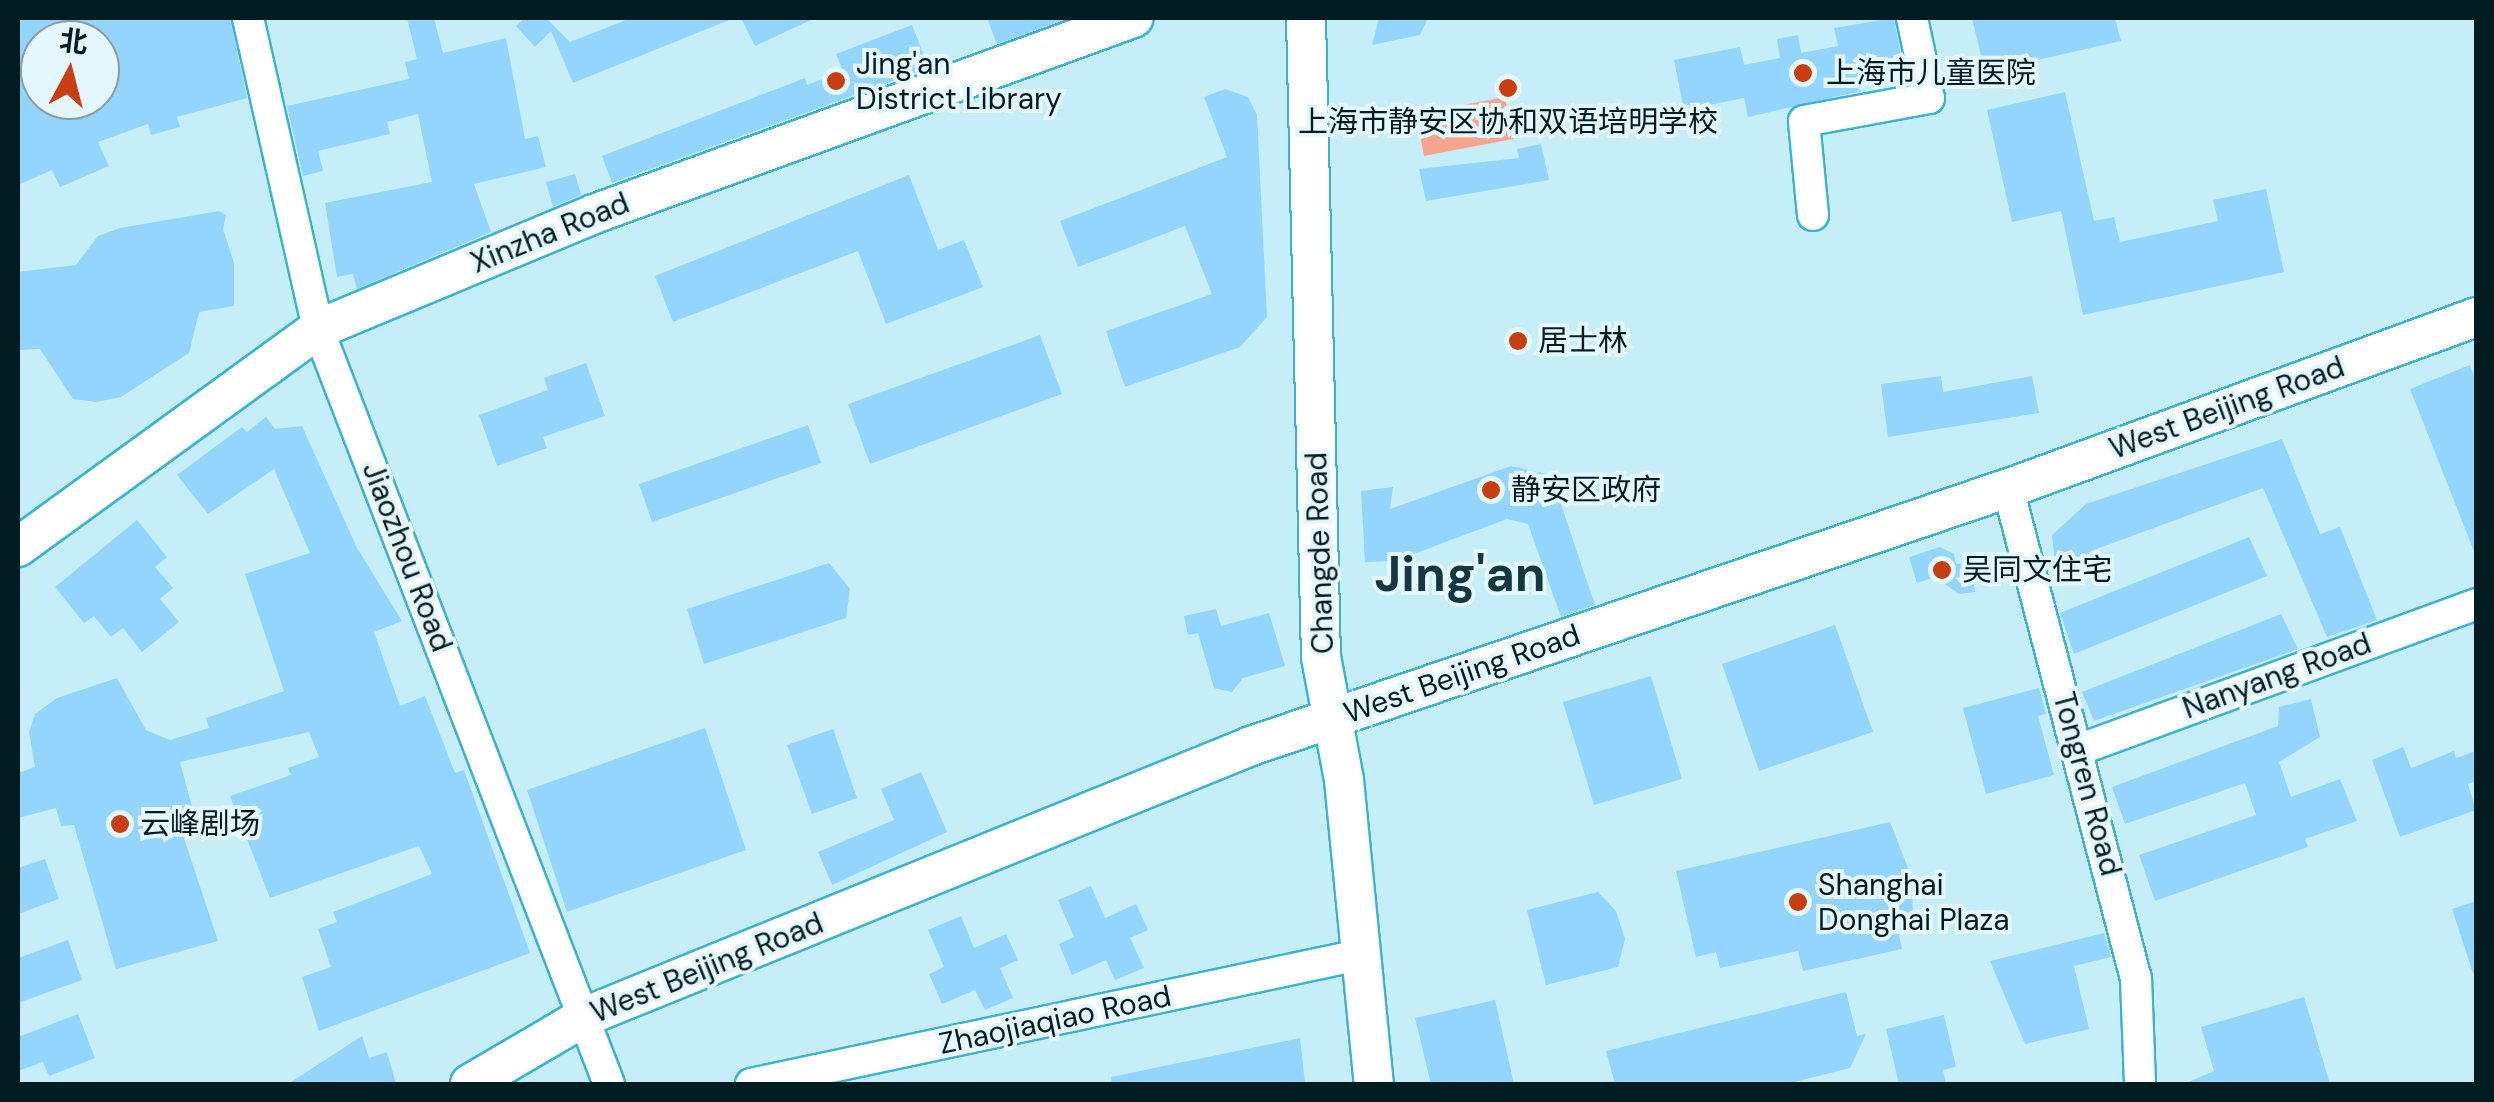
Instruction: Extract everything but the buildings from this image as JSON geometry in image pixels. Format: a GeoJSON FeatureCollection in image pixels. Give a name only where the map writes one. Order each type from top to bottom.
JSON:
{"type":"FeatureCollection","features":[{"type":"Feature","properties":{"kind":"main road","name":"Xinzha Road"},"geometry":{"type":"LineString","coordinates":[[19,540],[318,329],[594,214],[1133,18]]}},
{"type":"Feature","properties":{"kind":"main road","name":"Changde Road"},"geometry":{"type":"LineString","coordinates":[[1306,18],[1322,656],[1374,1084]]}},
{"type":"Feature","properties":{"kind":"main road","name":"West Beijing Road"},"geometry":{"type":"LineString","coordinates":[[470,1084],[584,1017],[1332,718],[2008,488],[2476,317]]}},
{"type":"Feature","properties":{"kind":"street","name":"Jiaozhou Road"},"geometry":{"type":"LineString","coordinates":[[248,18],[318,329],[609,1084]]}},
{"type":"Feature","properties":{"kind":"street"},"geometry":{"type":"LineString","coordinates":[[1813,215],[1804,121],[1929,98],[1912,18]]}},
{"type":"Feature","properties":{"kind":"street","name":"Tongren Road"},"geometry":{"type":"LineString","coordinates":[[2008,488],[2136,979],[2140,1084]]}},
{"type":"Feature","properties":{"kind":"street","name":"Nanyang Road"},"geometry":{"type":"LineString","coordinates":[[2078,750],[2476,604]]}},
{"type":"Feature","properties":{"kind":"street","name":"Zhaojiaqiao Road"},"geometry":{"type":"LineString","coordinates":[[751,1084],[1359,955]]}},
{"type":"Feature","properties":{"kind":"shaded area"},"geometry":{"type":"Polygon","coordinates":[[[1505,97],[1513,139],[1424,156],[1416,114],[1505,97]]]}},
{"type":"Feature","properties":{"kind":"place","name":"上海市儿童医院"},"geometry":{"type":"Point","coordinates":[1803,73]}},
{"type":"Feature","properties":{"kind":"place","name":"Jing'an District Library"},"geometry":{"type":"Point","coordinates":[836,81]}},
{"type":"Feature","properties":{"kind":"place","name":"上海市静安区协和双语培明学校"},"geometry":{"type":"Point","coordinates":[1508,88]}},
{"type":"Feature","properties":{"kind":"place","name":"居士林"},"geometry":{"type":"Point","coordinates":[1518,341]}},
{"type":"Feature","properties":{"kind":"place","name":"静安区政府"},"geometry":{"type":"Point","coordinates":[1491,490]}},
{"type":"Feature","properties":{"kind":"place","name":"吴同文住宅"},"geometry":{"type":"Point","coordinates":[1942,570]}},
{"type":"Feature","properties":{"kind":"place","name":"云峰剧场"},"geometry":{"type":"Point","coordinates":[120,824]}},
{"type":"Feature","properties":{"kind":"place","name":"Shanghai Donghai Plaza"},"geometry":{"type":"Point","coordinates":[1798,902]}},
{"type":"Feature","properties":{"kind":"district","name":"Jing'an"},"geometry":{"type":"Point","coordinates":[1460,575]}}]}
